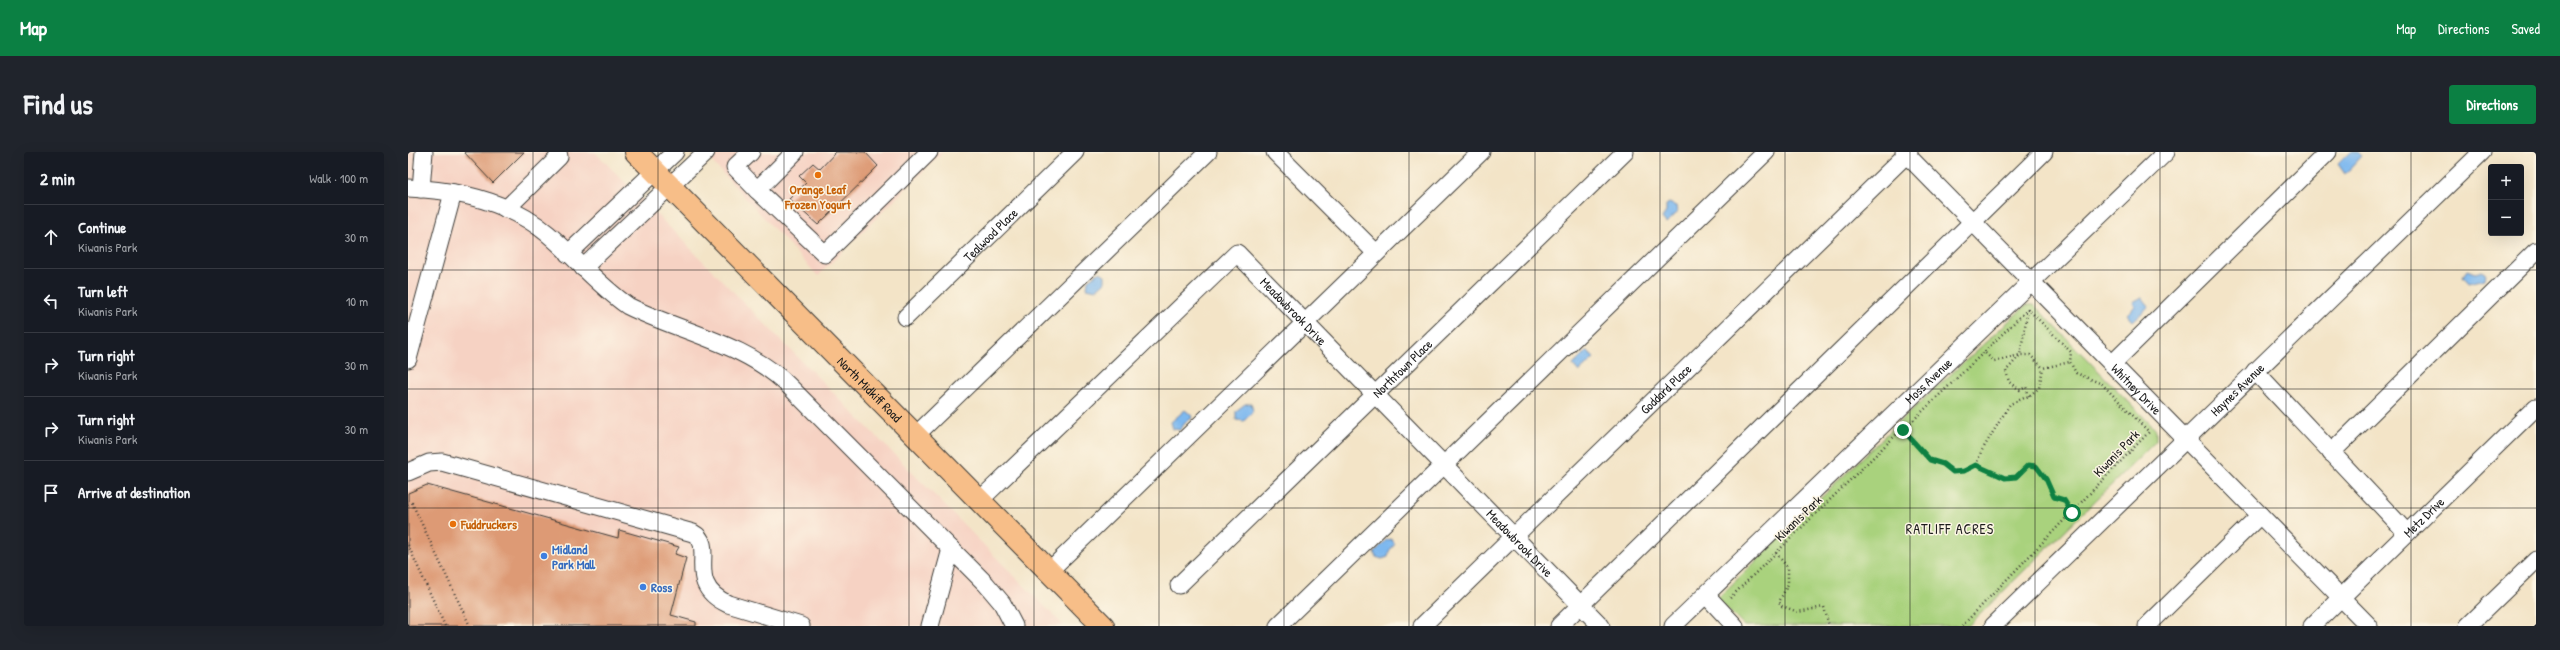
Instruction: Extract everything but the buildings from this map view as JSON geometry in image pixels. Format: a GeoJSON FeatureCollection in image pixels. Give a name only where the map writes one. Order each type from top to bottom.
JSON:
{"type":"FeatureCollection","features":[{"type":"Feature","properties":{"kind":"main road","name":"North Midkiff Road"},"geometry":{"type":"LineString","coordinates":[[636,152],[916,435],[978,502],[1103,626]]}},
{"type":"Feature","properties":{"kind":"street"},"geometry":{"type":"LineString","coordinates":[[424,152],[415,189],[453,193],[506,208],[548,234],[583,268],[628,306],[745,354],[778,375],[951,549],[1002,603],[1014,626]]}},
{"type":"Feature","properties":{"kind":"street"},"geometry":{"type":"LineString","coordinates":[[506,208],[559,157],[558,152]]}},
{"type":"Feature","properties":{"kind":"street"},"geometry":{"type":"LineString","coordinates":[[583,268],[662,179],[676,152]]}},
{"type":"Feature","properties":{"kind":"street"},"geometry":{"type":"LineString","coordinates":[[568,254],[662,179],[706,152]]}},
{"type":"Feature","properties":{"kind":"street"},"geometry":{"type":"LineString","coordinates":[[751,152],[735,167],[824,254],[920,154]]}},
{"type":"Feature","properties":{"kind":"street"},"geometry":{"type":"LineString","coordinates":[[757,190],[795,152]]}},
{"type":"Feature","properties":{"kind":"street","name":"Tealwood Place"},"geometry":{"type":"LineString","coordinates":[[906,317],[1075,152]]}},
{"type":"Feature","properties":{"kind":"street"},"geometry":{"type":"LineString","coordinates":[[916,435],[1208,152]]}},
{"type":"Feature","properties":{"kind":"street"},"geometry":{"type":"LineString","coordinates":[[1275,152],[1376,253]]}},
{"type":"Feature","properties":{"kind":"street"},"geometry":{"type":"LineString","coordinates":[[1048,572],[1481,152]]}},
{"type":"Feature","properties":{"kind":"street","name":"Northtown Place"},"geometry":{"type":"LineString","coordinates":[[1180,585],[1625,152]]}},
{"type":"Feature","properties":{"kind":"street"},"geometry":{"type":"LineString","coordinates":[[1278,626],[1766,152]]}},
{"type":"Feature","properties":{"kind":"street"},"geometry":{"type":"LineString","coordinates":[[1559,626],[2044,152]]}},
{"type":"Feature","properties":{"kind":"street","name":"Moss Avenue"},"geometry":{"type":"LineString","coordinates":[[1673,626],[2166,152]]}},
{"type":"Feature","properties":{"kind":"street"},"geometry":{"type":"LineString","coordinates":[[2112,364],[2328,152]]}},
{"type":"Feature","properties":{"kind":"street","name":"Haynes Avenue"},"geometry":{"type":"LineString","coordinates":[[1993,626],[2185,438],[2482,152]]}},
{"type":"Feature","properties":{"kind":"street","name":"Whitney Drive"},"geometry":{"type":"LineString","coordinates":[[1907,153],[2370,626]]}},
{"type":"Feature","properties":{"kind":"street","name":"Goddard Place"},"geometry":{"type":"LineString","coordinates":[[1422,626],[1907,153]]}},
{"type":"Feature","properties":{"kind":"street"},"geometry":{"type":"LineString","coordinates":[[408,359],[453,193]]}},
{"type":"Feature","properties":{"kind":"street"},"geometry":{"type":"LineString","coordinates":[[2331,453],[2536,251]]}},
{"type":"Feature","properties":{"kind":"street","name":"Meadowbrook Drive"},"geometry":{"type":"LineString","coordinates":[[978,502],[1237,253],[1601,626]]}},
{"type":"Feature","properties":{"kind":"street"},"geometry":{"type":"LineString","coordinates":[[2255,371],[2407,533]]}},
{"type":"Feature","properties":{"kind":"street","name":"Metz Drive"},"geometry":{"type":"LineString","coordinates":[[2312,626],[2536,407]]}},
{"type":"Feature","properties":{"kind":"street"},"geometry":{"type":"LineString","coordinates":[[408,472],[429,462],[442,462],[693,533],[701,538],[704,546],[701,570],[703,578],[717,598],[728,604],[801,626]]}},
{"type":"Feature","properties":{"kind":"street"},"geometry":{"type":"LineString","coordinates":[[2147,626],[2260,515]]}},
{"type":"Feature","properties":{"kind":"street"},"geometry":{"type":"LineString","coordinates":[[930,626],[951,549]]}},
{"type":"Feature","properties":{"kind":"street"},"geometry":{"type":"LineString","coordinates":[[2468,626],[2536,560]]}},
{"type":"Feature","properties":{"kind":"street"},"geometry":{"type":"LineString","coordinates":[[1706,595],[1735,626]]}},
{"type":"Feature","properties":{"kind":"path"},"geometry":{"type":"LineString","coordinates":[[2028,309],[2020,355],[2006,371],[2009,382],[2020,390],[2026,387],[2029,396]]}},
{"type":"Feature","properties":{"kind":"path","name":"Kiwanis Park"},"geometry":{"type":"LineString","coordinates":[[1729,600],[2028,309],[2072,352],[2070,362],[2076,373],[2102,384],[2149,432],[1962,626]]}},
{"type":"Feature","properties":{"kind":"path"},"geometry":{"type":"LineString","coordinates":[[1984,352],[1994,362],[2020,355],[2030,355],[2043,368]]}},
{"type":"Feature","properties":{"kind":"path"},"geometry":{"type":"LineString","coordinates":[[2043,368],[2070,362]]}},
{"type":"Feature","properties":{"kind":"path"},"geometry":{"type":"LineString","coordinates":[[1892,416],[1930,460],[1943,464],[1953,472],[1964,471],[1976,465],[1981,452],[2010,404],[2029,396],[2039,388],[2043,368]]}},
{"type":"Feature","properties":{"kind":"path"},"geometry":{"type":"LineString","coordinates":[[1976,465],[2005,478],[2016,477],[2028,465],[2036,466],[2046,479],[2054,497],[2064,500],[2072,513],[2091,530]]}},
{"type":"Feature","properties":{"kind":"path"},"geometry":{"type":"LineString","coordinates":[[408,506],[412,503],[470,626]]}},
{"type":"Feature","properties":{"kind":"path","name":"Kiwanis Park"},"geometry":{"type":"LineString","coordinates":[[1761,542],[1776,554],[1788,568],[1788,584],[1779,602],[1782,606],[1798,612],[1824,607],[1828,626]]}},
{"type":"Feature","properties":{"kind":"path"},"geometry":{"type":"LineString","coordinates":[[408,545],[445,626]]}},
{"type":"Feature","properties":{"kind":"shaded area","name":"Midland Park Mall"},"geometry":{"type":"Polygon","coordinates":[[[408,152],[595,152],[1064,626],[408,626],[408,152]]]}},
{"type":"Feature","properties":{"kind":"shaded area"},"geometry":{"type":"Polygon","coordinates":[[[703,152],[943,152],[818,276],[703,152]]]}},
{"type":"Feature","properties":{"kind":"green space"},"geometry":{"type":"Polygon","coordinates":[[[2034,305],[2156,430],[2156,441],[1968,626],[1744,626],[1717,599],[1900,421],[2024,307],[2034,305]]]}},
{"type":"Feature","properties":{"kind":"water"},"geometry":{"type":"Polygon","coordinates":[[[2350,152],[2358,152],[2362,156],[2345,174],[2338,164],[2350,152]]]}},
{"type":"Feature","properties":{"kind":"water"},"geometry":{"type":"Polygon","coordinates":[[[1669,203],[1676,206],[1677,213],[1666,223],[1662,218],[1666,212],[1666,205],[1669,203]]]}},
{"type":"Feature","properties":{"kind":"water"},"geometry":{"type":"Polygon","coordinates":[[[2467,270],[2475,273],[2482,271],[2486,273],[2485,279],[2469,283],[2463,276],[2467,270]]]}},
{"type":"Feature","properties":{"kind":"water"},"geometry":{"type":"Polygon","coordinates":[[[1100,272],[1105,275],[1105,282],[1096,290],[1087,288],[1088,280],[1100,272]]]}},
{"type":"Feature","properties":{"kind":"water"},"geometry":{"type":"Polygon","coordinates":[[[2142,297],[2149,306],[2133,321],[2127,314],[2135,306],[2133,302],[2142,297]]]}},
{"type":"Feature","properties":{"kind":"water"},"geometry":{"type":"Polygon","coordinates":[[[1587,351],[1594,358],[1579,372],[1573,365],[1587,351]]]}},
{"type":"Feature","properties":{"kind":"water"},"geometry":{"type":"Polygon","coordinates":[[[1251,403],[1253,411],[1244,421],[1236,420],[1236,411],[1245,404],[1251,403]]]}},
{"type":"Feature","properties":{"kind":"water"},"geometry":{"type":"Polygon","coordinates":[[[1185,410],[1191,415],[1192,418],[1185,423],[1180,430],[1173,429],[1171,422],[1185,410]]]}},
{"type":"Feature","properties":{"kind":"water"},"geometry":{"type":"Polygon","coordinates":[[[1391,539],[1395,544],[1389,551],[1388,557],[1382,559],[1376,557],[1374,553],[1386,540],[1391,539]]]}},
{"type":"Feature","properties":{"kind":"place","name":"Orange Leaf Frozen Yogurt"},"geometry":{"type":"Point","coordinates":[818,175]}},
{"type":"Feature","properties":{"kind":"place","name":"Fuddruckers"},"geometry":{"type":"Point","coordinates":[453,524]}},
{"type":"Feature","properties":{"kind":"place","name":"Midland Park Mall"},"geometry":{"type":"Point","coordinates":[544,556]}},
{"type":"Feature","properties":{"kind":"place","name":"Ross"},"geometry":{"type":"Point","coordinates":[643,587]}},
{"type":"Feature","properties":{"kind":"district","name":"RATLIFF ACRES"},"geometry":{"type":"Point","coordinates":[1950,528]}},
{"type":"Feature","properties":{"kind":"route"},"geometry":{"type":"LineString","coordinates":[[1903,430],[1930,460],[1943,464],[1953,472],[1964,471],[1976,465],[2005,478],[2016,477],[2028,465],[2036,466],[2046,479],[2054,497],[2064,500],[2072,513]]}}]}
